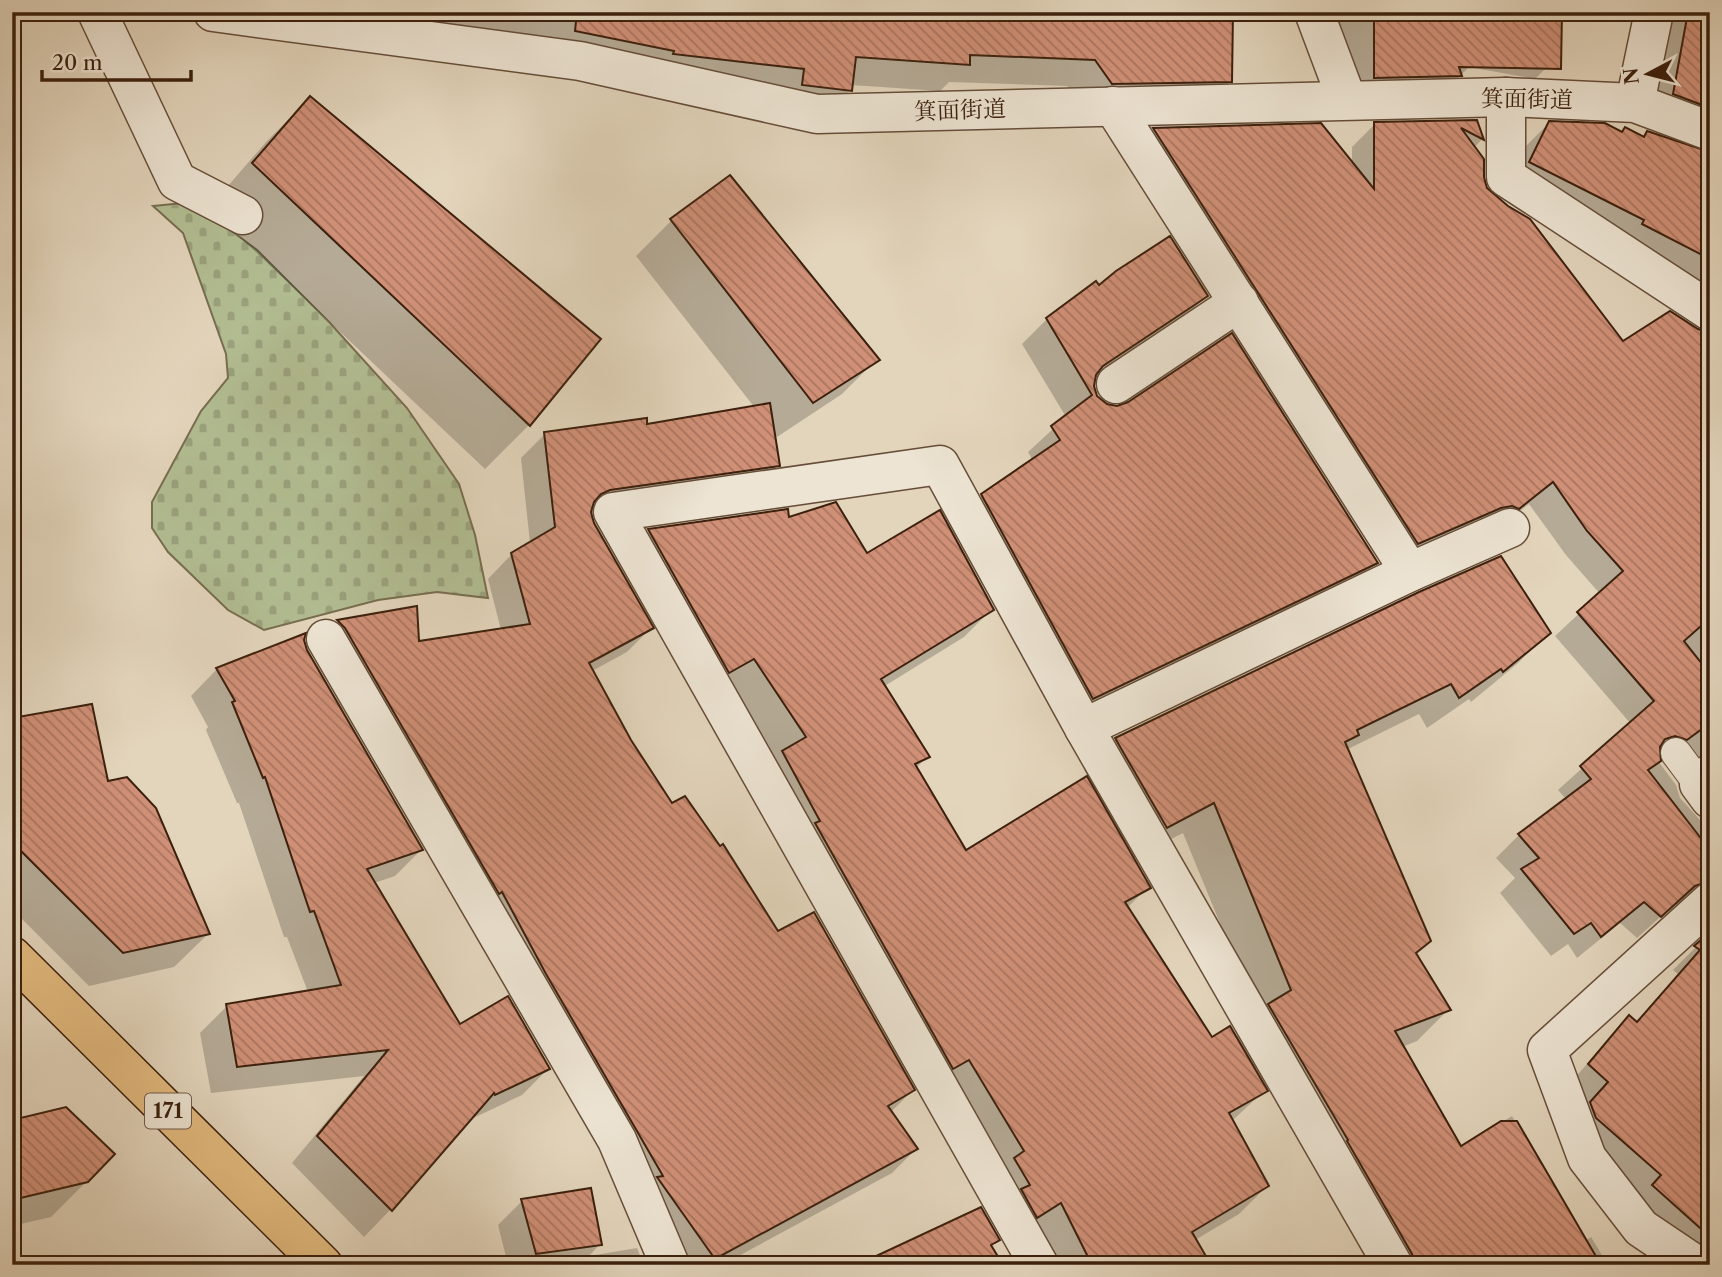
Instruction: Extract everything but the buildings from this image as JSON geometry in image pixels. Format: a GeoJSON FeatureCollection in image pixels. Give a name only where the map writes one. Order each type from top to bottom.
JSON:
{"type":"FeatureCollection","features":[{"type":"Feature","properties":{"kind":"highway","name":"171"},"geometry":{"type":"LineString","coordinates":[[12,956],[323,1265]]}},
{"type":"Feature","properties":{"kind":"street"},"geometry":{"type":"LineString","coordinates":[[97,12],[177,181],[243,215]]}},
{"type":"Feature","properties":{"kind":"street","name":"箕面街道"},"geometry":{"type":"LineString","coordinates":[[214,12],[580,61],[817,114],[1506,97],[1635,103],[1710,131]]}},
{"type":"Feature","properties":{"kind":"street"},"geometry":{"type":"LineString","coordinates":[[1314,12],[1347,100]]}},
{"type":"Feature","properties":{"kind":"street"},"geometry":{"type":"LineString","coordinates":[[1635,103],[1654,12]]}},
{"type":"Feature","properties":{"kind":"street"},"geometry":{"type":"LineString","coordinates":[[1506,97],[1506,177],[1710,311]]}},
{"type":"Feature","properties":{"kind":"street"},"geometry":{"type":"LineString","coordinates":[[1113,106],[1410,572]]}},
{"type":"Feature","properties":{"kind":"street"},"geometry":{"type":"LineString","coordinates":[[1116,384],[1238,302]]}},
{"type":"Feature","properties":{"kind":"street"},"geometry":{"type":"LineString","coordinates":[[1039,1265],[613,512],[940,464],[1084,728],[1393,1265]]}},
{"type":"Feature","properties":{"kind":"street"},"geometry":{"type":"LineString","coordinates":[[1084,728],[1410,572],[1510,528]]}},
{"type":"Feature","properties":{"kind":"street"},"geometry":{"type":"LineString","coordinates":[[326,639],[617,1140],[670,1265]]}},
{"type":"Feature","properties":{"kind":"street"},"geometry":{"type":"LineString","coordinates":[[1696,1265],[1641,1228],[1587,1158],[1547,1050],[1710,902]]}},
{"type":"Feature","properties":{"kind":"lane"},"geometry":{"type":"LineString","coordinates":[[1676,752],[1706,786]]}},
{"type":"Feature","properties":{"kind":"green space"},"geometry":{"type":"Polygon","coordinates":[[[183,203],[213,217],[257,250],[330,323],[407,408],[459,484],[475,535],[488,598],[437,592],[378,600],[264,630],[228,610],[168,552],[152,528],[152,502],[201,411],[228,378],[226,354],[183,233],[153,206],[183,203]]]}}]}
